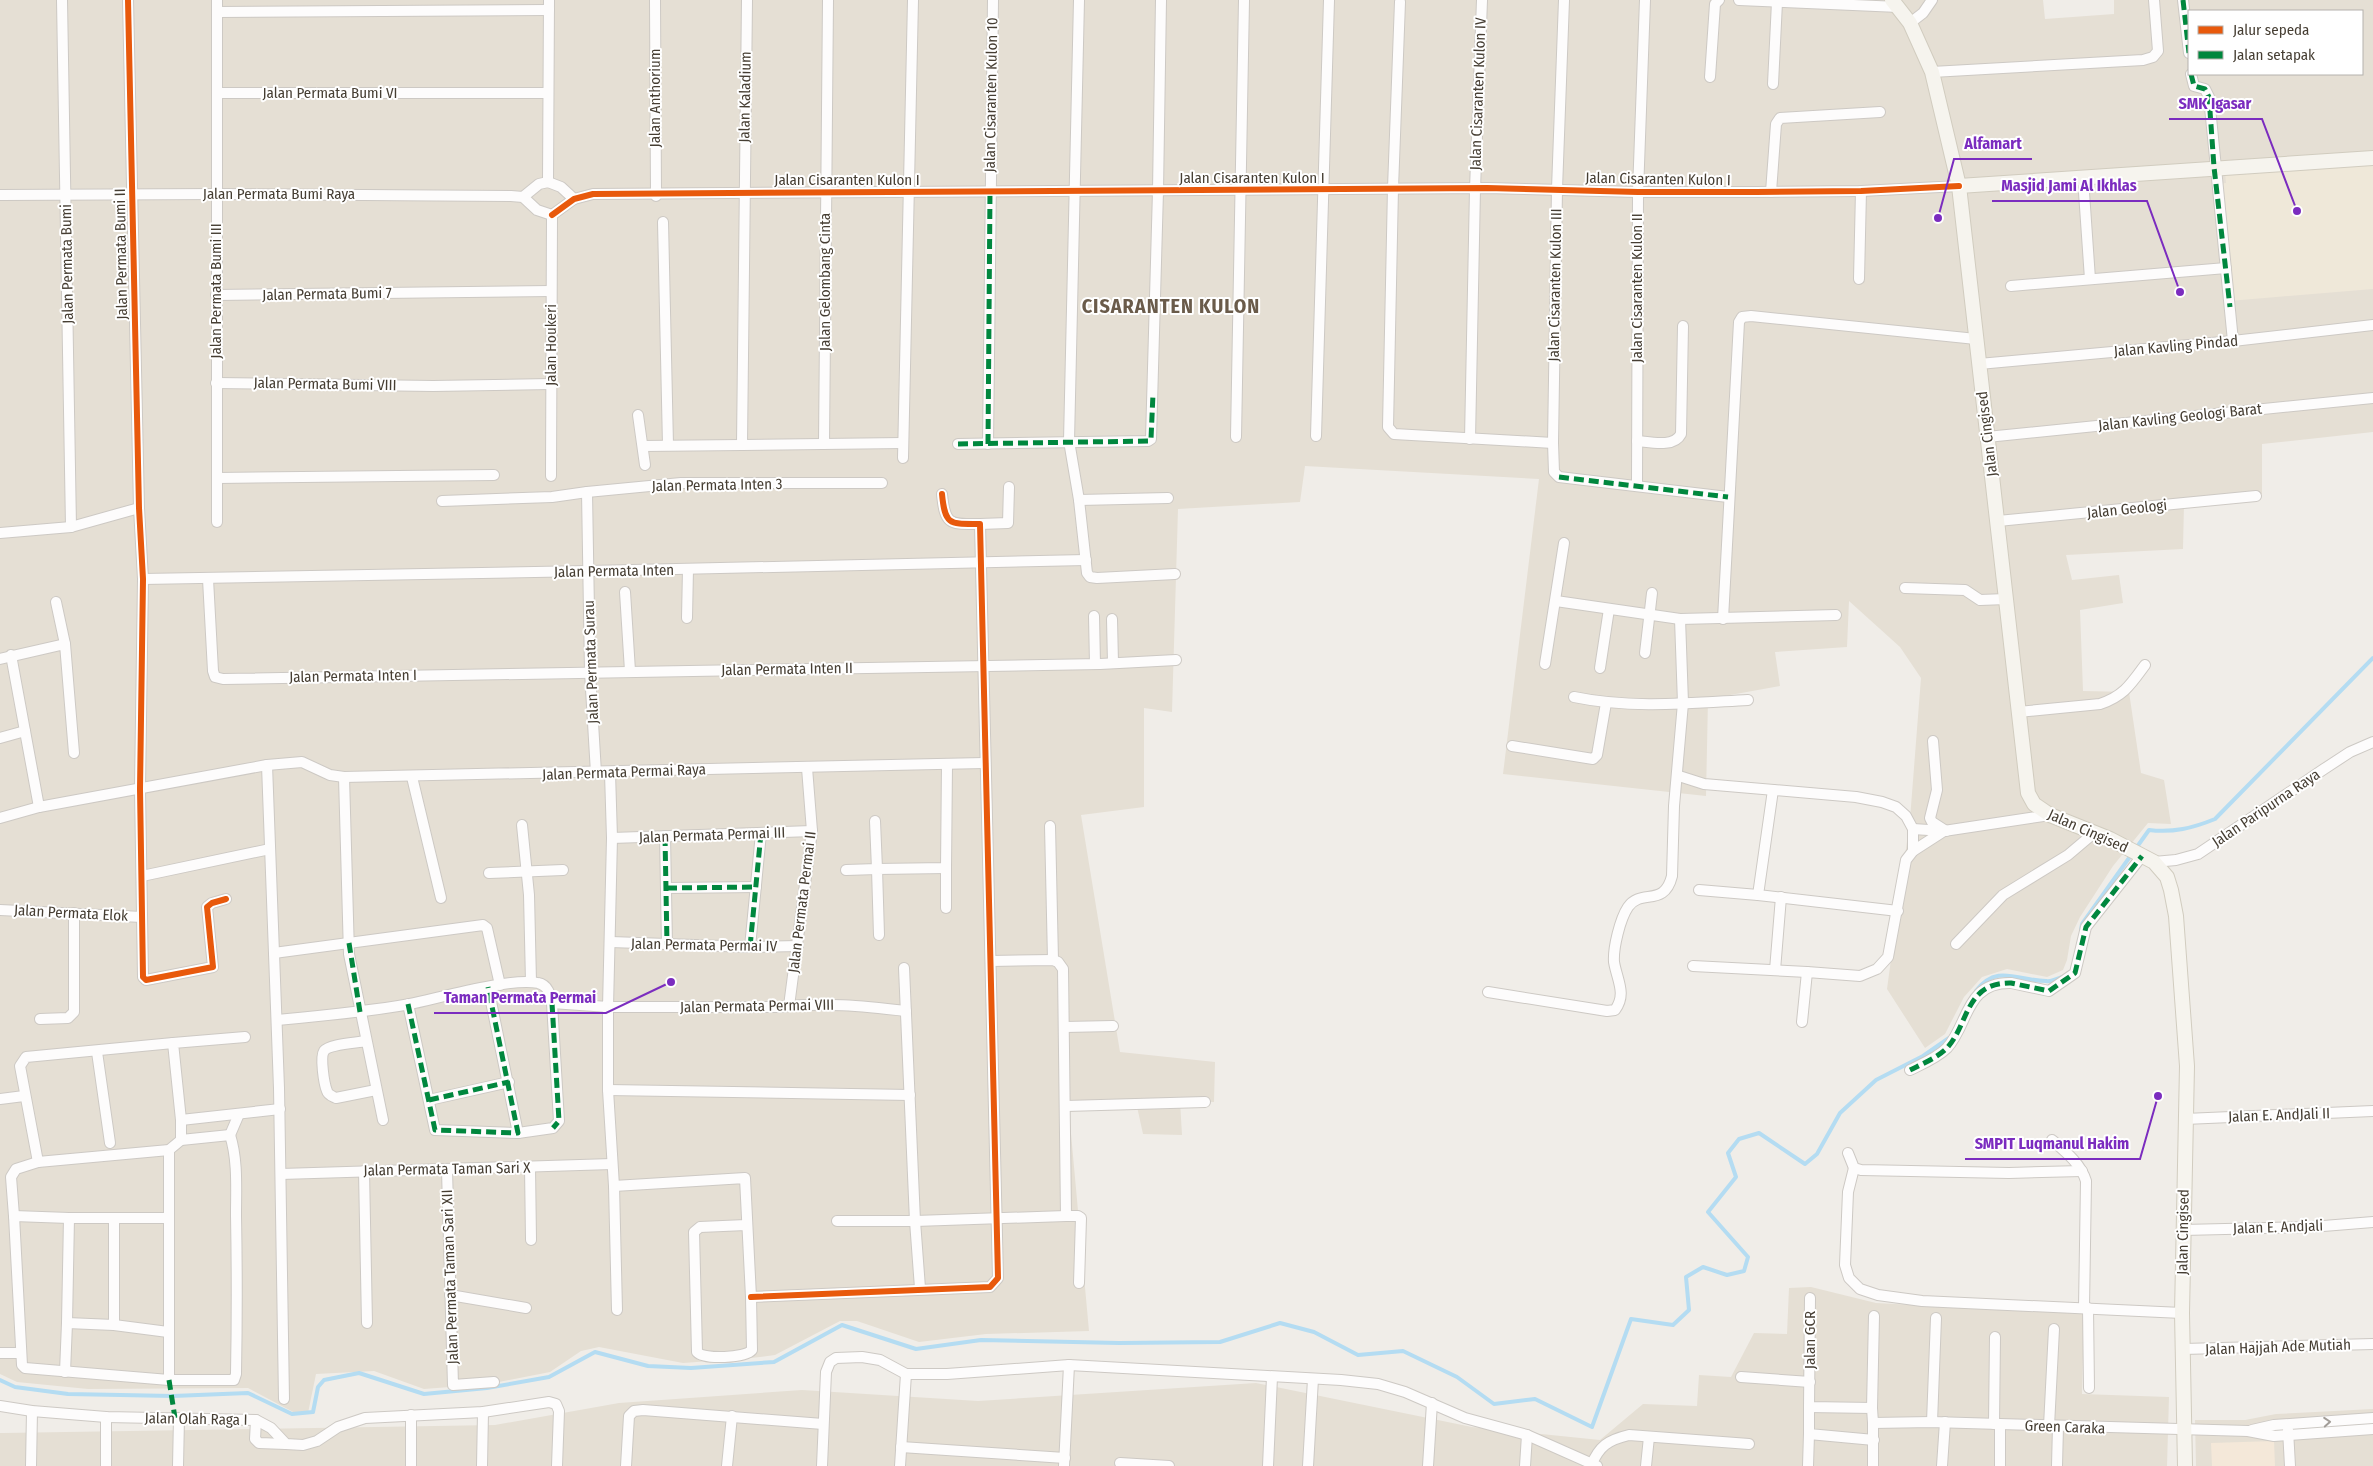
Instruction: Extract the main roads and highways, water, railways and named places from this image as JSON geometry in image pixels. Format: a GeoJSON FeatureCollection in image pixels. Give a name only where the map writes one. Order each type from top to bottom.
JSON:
{"type":"FeatureCollection","features":[{"type":"Feature","properties":{"kind":"main road","name":"Jalan Cingised"},"geometry":{"type":"LineString","coordinates":[[1896,4],[1910,23],[1932,72],[1959,186],[1986,437],[1998,522],[2028,793],[2034,804],[2050,815],[2110,839],[2142,856],[2167,877],[2176,916],[2187,1066],[2182,1313],[2185,1466]]}},
{"type":"Feature","properties":{"kind":"main road"},"geometry":{"type":"LineString","coordinates":[[1959,186],[2214,167],[2373,158]]}},
{"type":"Feature","properties":{"kind":"waterway"},"geometry":{"type":"LineString","coordinates":[[2081,930],[2082,924],[2149,830],[2183,829],[2215,819],[2373,658]]}},
{"type":"Feature","properties":{"kind":"waterway"},"geometry":{"type":"LineString","coordinates":[[1976,991],[1984,983],[2000,976],[2048,981],[2062,977]]}},
{"type":"Feature","properties":{"kind":"waterway"},"geometry":{"type":"LineString","coordinates":[[0,1380],[15,1387],[68,1394],[173,1396],[248,1393],[292,1414],[313,1412],[318,1387],[324,1380],[359,1373],[424,1394],[487,1388],[549,1377],[595,1352],[648,1366],[691,1368],[774,1362],[842,1325],[916,1349],[981,1340],[1119,1343],[1220,1342],[1280,1323],[1314,1332],[1358,1355],[1403,1351],[1457,1377],[1494,1404],[1535,1399],[1592,1427],[1631,1319],[1673,1325],[1689,1310],[1686,1277],[1703,1267],[1727,1275],[1744,1271],[1748,1257],[1708,1212],[1736,1177],[1728,1153],[1739,1139],[1759,1133],[1805,1164],[1817,1154],[1840,1113],[1876,1080],[1923,1056],[1949,1038]]}},
{"type":"Feature","properties":{"kind":"place","name":"SMK Igasar"},"geometry":{"type":"Point","coordinates":[2297,211]}},
{"type":"Feature","properties":{"kind":"place","name":"Alfamart"},"geometry":{"type":"Point","coordinates":[1938,218]}},
{"type":"Feature","properties":{"kind":"place","name":"Masjid Jami Al Ikhlas"},"geometry":{"type":"Point","coordinates":[2180,292]}},
{"type":"Feature","properties":{"kind":"place","name":"Taman Permata Permai"},"geometry":{"type":"Point","coordinates":[671,982]}},
{"type":"Feature","properties":{"kind":"place","name":"SMPIT Luqmanul Hakim"},"geometry":{"type":"Point","coordinates":[2158,1096]}},
{"type":"Feature","properties":{"kind":"district","name":"CISARANTEN KULON"},"geometry":{"type":"Point","coordinates":[1171,306]}}]}
